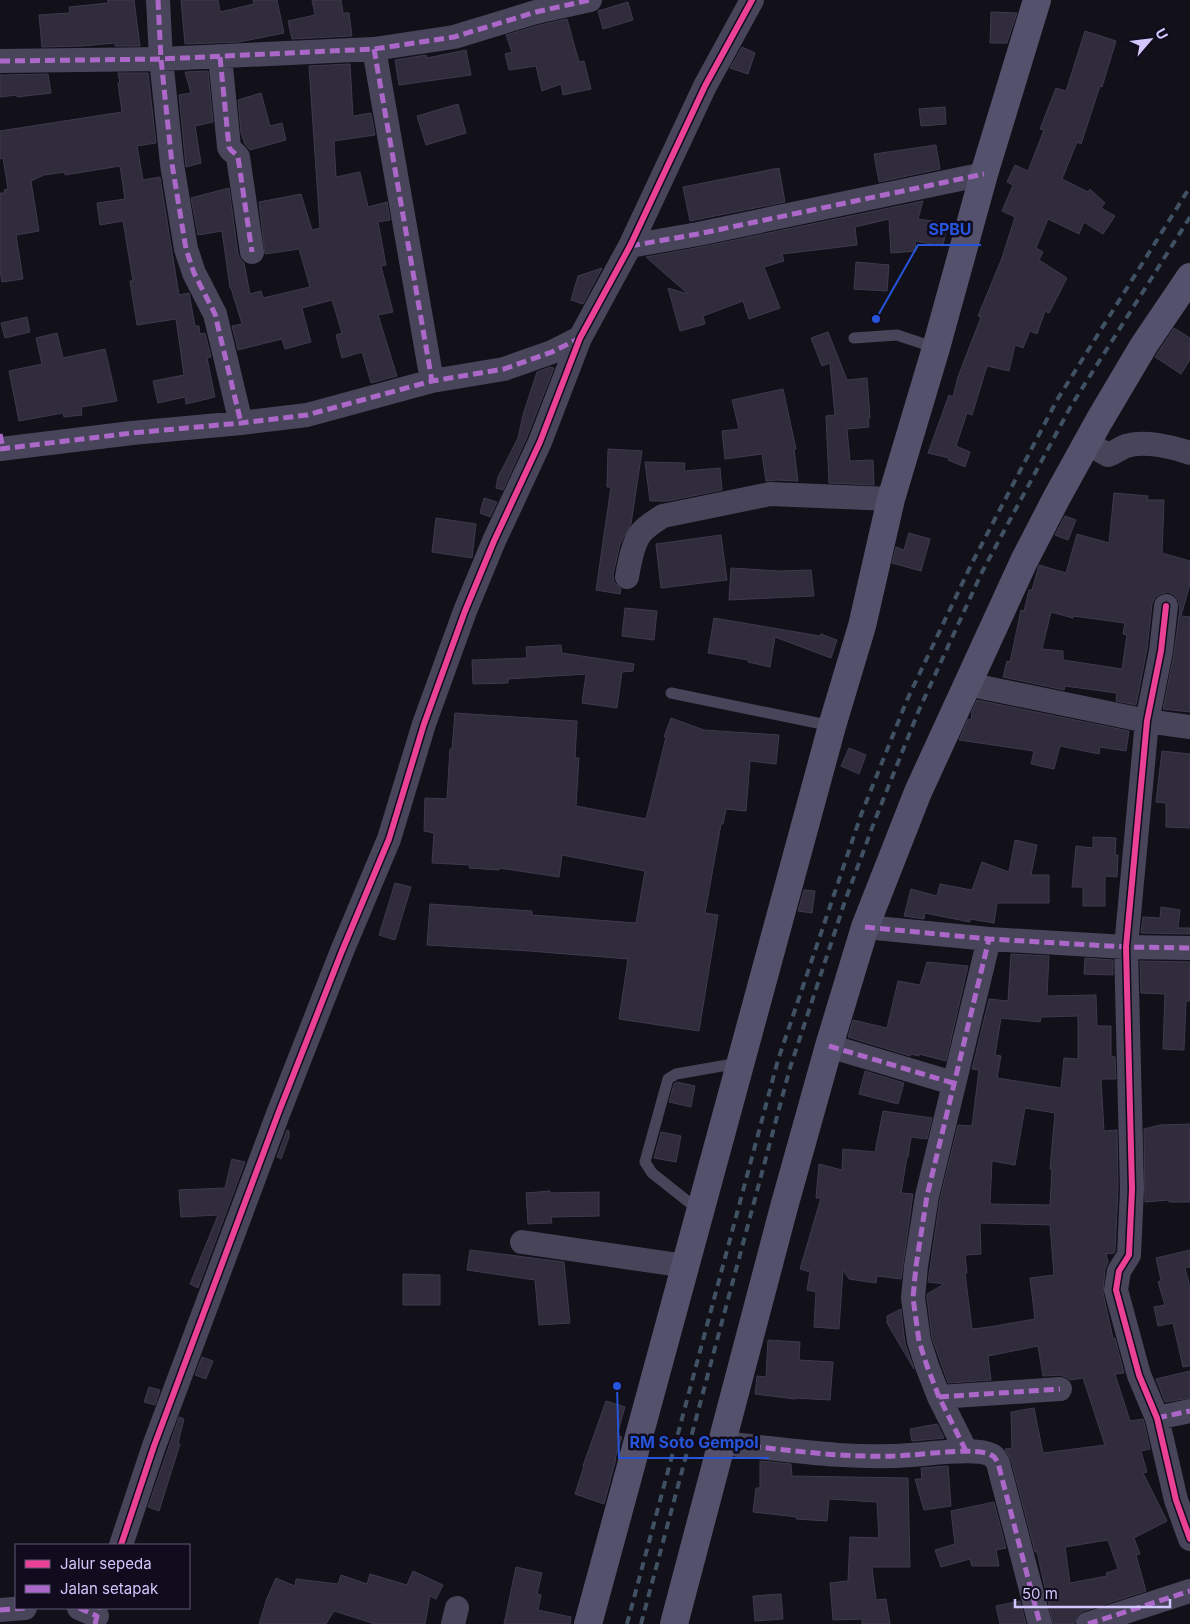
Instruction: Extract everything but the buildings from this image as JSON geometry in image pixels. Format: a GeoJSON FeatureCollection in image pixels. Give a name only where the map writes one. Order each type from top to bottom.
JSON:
{"type":"FeatureCollection","features":[{"type":"Feature","properties":{"kind":"main road"},"geometry":{"type":"LineString","coordinates":[[588,1624],[832,726],[862,626],[891,499],[936,348],[984,174],[1037,0]]}},
{"type":"Feature","properties":{"kind":"main road"},"geometry":{"type":"LineString","coordinates":[[674,1624],[784,1207],[865,926],[918,792],[1028,553],[1057,496],[1144,345],[1190,277]]}},
{"type":"Feature","properties":{"kind":"street"},"geometry":{"type":"LineString","coordinates":[[158,0],[161,59],[172,164],[186,248],[194,273],[214,314],[241,423]]}},
{"type":"Feature","properties":{"kind":"street"},"geometry":{"type":"LineString","coordinates":[[0,61],[161,59],[374,49],[454,36],[536,12],[590,0]]}},
{"type":"Feature","properties":{"kind":"street"},"geometry":{"type":"LineString","coordinates":[[121,1544],[154,1446],[278,1114],[342,951],[389,839],[424,724],[465,611],[494,541],[540,442],[580,338],[630,246],[705,86],[752,0]]}},
{"type":"Feature","properties":{"kind":"street"},"geometry":{"type":"LineString","coordinates":[[374,49],[432,381]]}},
{"type":"Feature","properties":{"kind":"street"},"geometry":{"type":"LineString","coordinates":[[220,57],[229,147],[231,152],[238,157],[252,252]]}},
{"type":"Feature","properties":{"kind":"street"},"geometry":{"type":"LineString","coordinates":[[630,246],[698,234],[984,174]]}},
{"type":"Feature","properties":{"kind":"street"},"geometry":{"type":"LineString","coordinates":[[1,444],[241,423],[307,415],[432,381],[504,369],[552,352],[580,338]]}},
{"type":"Feature","properties":{"kind":"street"},"geometry":{"type":"LineString","coordinates":[[1087,443],[1108,455],[1125,446],[1135,444],[1161,445],[1190,453]]}},
{"type":"Feature","properties":{"kind":"street"},"geometry":{"type":"LineString","coordinates":[[627,577],[639,535],[662,516],[770,494],[891,499]]}},
{"type":"Feature","properties":{"kind":"street"},"geometry":{"type":"LineString","coordinates":[[1166,606],[1161,651],[1147,721],[1126,947],[1132,1189],[1130,1255],[1119,1271],[1116,1290],[1138,1375],[1157,1418],[1176,1500],[1190,1539]]}},
{"type":"Feature","properties":{"kind":"street"},"geometry":{"type":"LineString","coordinates":[[967,684],[1147,721],[1190,727]]}},
{"type":"Feature","properties":{"kind":"street"},"geometry":{"type":"LineString","coordinates":[[865,926],[989,939],[1126,947],[1190,948]]}},
{"type":"Feature","properties":{"kind":"street"},"geometry":{"type":"LineString","coordinates":[[966,1451],[939,1397],[927,1366],[920,1341],[913,1298],[927,1196],[989,939]]}},
{"type":"Feature","properties":{"kind":"street"},"geometry":{"type":"LineString","coordinates":[[829,1046],[953,1083]]}},
{"type":"Feature","properties":{"kind":"street"},"geometry":{"type":"LineString","coordinates":[[522,1242],[686,1266]]}},
{"type":"Feature","properties":{"kind":"street"},"geometry":{"type":"LineString","coordinates":[[939,1397],[1060,1389]]}},
{"type":"Feature","properties":{"kind":"street"},"geometry":{"type":"LineString","coordinates":[[1157,1418],[1190,1411]]}},
{"type":"Feature","properties":{"kind":"street"},"geometry":{"type":"LineString","coordinates":[[721,1443],[833,1454],[889,1457],[966,1451],[990,1454],[995,1457],[998,1463],[1040,1624]]}},
{"type":"Feature","properties":{"kind":"street"},"geometry":{"type":"LineString","coordinates":[[1088,1624],[1190,1591]]}},
{"type":"Feature","properties":{"kind":"street"},"geometry":{"type":"LineString","coordinates":[[0,1610],[15,1609]]}},
{"type":"Feature","properties":{"kind":"lane"},"geometry":{"type":"LineString","coordinates":[[854,338],[897,335],[936,348]]}},
{"type":"Feature","properties":{"kind":"lane"},"geometry":{"type":"LineString","coordinates":[[670,693],[832,726]]}},
{"type":"Feature","properties":{"kind":"lane"},"geometry":{"type":"LineString","coordinates":[[701,1211],[652,1174],[645,1162],[668,1079],[676,1074],[741,1062]]}},
{"type":"Feature","properties":{"kind":"railway"},"geometry":{"type":"LineString","coordinates":[[627,1624],[778,1060],[861,815],[907,700],[971,565],[1057,400],[1190,187]]}},
{"type":"Feature","properties":{"kind":"railway"},"geometry":{"type":"LineString","coordinates":[[641,1624],[790,1068],[845,901],[875,820],[919,710],[982,572],[1071,406],[1190,217]]}},
{"type":"Feature","properties":{"kind":"marked path"},"geometry":{"type":"LineString","coordinates":[[158,0],[161,59],[172,164],[186,249],[194,273],[215,314],[241,423]]}},
{"type":"Feature","properties":{"kind":"marked path"},"geometry":{"type":"LineString","coordinates":[[0,61],[161,59],[374,49],[454,37],[536,12],[590,0]]}},
{"type":"Feature","properties":{"kind":"marked path"},"geometry":{"type":"LineString","coordinates":[[374,49],[432,381]]}},
{"type":"Feature","properties":{"kind":"marked path"},"geometry":{"type":"LineString","coordinates":[[220,57],[229,147],[238,157],[252,252]]}},
{"type":"Feature","properties":{"kind":"marked path"},"geometry":{"type":"LineString","coordinates":[[630,246],[698,234],[984,174]]}},
{"type":"Feature","properties":{"kind":"marked path"},"geometry":{"type":"LineString","coordinates":[[0,449],[307,415],[432,381],[504,369],[552,352],[580,338]]}},
{"type":"Feature","properties":{"kind":"marked path"},"geometry":{"type":"LineString","coordinates":[[0,434],[3,448]]}},
{"type":"Feature","properties":{"kind":"marked path"},"geometry":{"type":"LineString","coordinates":[[865,927],[989,939],[1126,947],[1190,948]]}},
{"type":"Feature","properties":{"kind":"marked path"},"geometry":{"type":"LineString","coordinates":[[966,1451],[939,1397],[927,1366],[919,1341],[913,1298],[927,1196],[989,939]]}},
{"type":"Feature","properties":{"kind":"marked path"},"geometry":{"type":"LineString","coordinates":[[829,1046],[953,1083]]}},
{"type":"Feature","properties":{"kind":"marked path"},"geometry":{"type":"LineString","coordinates":[[939,1397],[1060,1389]]}},
{"type":"Feature","properties":{"kind":"marked path"},"geometry":{"type":"LineString","coordinates":[[1157,1418],[1190,1411]]}},
{"type":"Feature","properties":{"kind":"marked path"},"geometry":{"type":"LineString","coordinates":[[721,1443],[840,1455],[887,1456],[975,1451],[992,1456],[998,1463],[1040,1624]]}},
{"type":"Feature","properties":{"kind":"marked path"},"geometry":{"type":"LineString","coordinates":[[1088,1624],[1190,1591]]}},
{"type":"Feature","properties":{"kind":"marked path"},"geometry":{"type":"LineString","coordinates":[[0,1610],[15,1609]]}},
{"type":"Feature","properties":{"kind":"marked path"},"geometry":{"type":"LineString","coordinates":[[81,1609],[97,1616]]}},
{"type":"Feature","properties":{"kind":"marked path"},"geometry":{"type":"LineString","coordinates":[[95,1624],[99,1609]]}},
{"type":"Feature","properties":{"kind":"cycle path"},"geometry":{"type":"LineString","coordinates":[[121,1544],[154,1446],[278,1114],[342,951],[389,839],[424,724],[465,611],[494,541],[540,442],[580,338],[630,246],[705,86],[752,0]]}},
{"type":"Feature","properties":{"kind":"cycle path"},"geometry":{"type":"LineString","coordinates":[[1166,606],[1161,651],[1147,721],[1126,947],[1132,1189],[1129,1255],[1119,1271],[1116,1290],[1139,1375],[1157,1418],[1176,1500],[1190,1539]]}},
{"type":"Feature","properties":{"kind":"place","name":"SPBU"},"geometry":{"type":"Point","coordinates":[876,319]}},
{"type":"Feature","properties":{"kind":"place","name":"RM Soto Gempol"},"geometry":{"type":"Point","coordinates":[617,1386]}}]}
